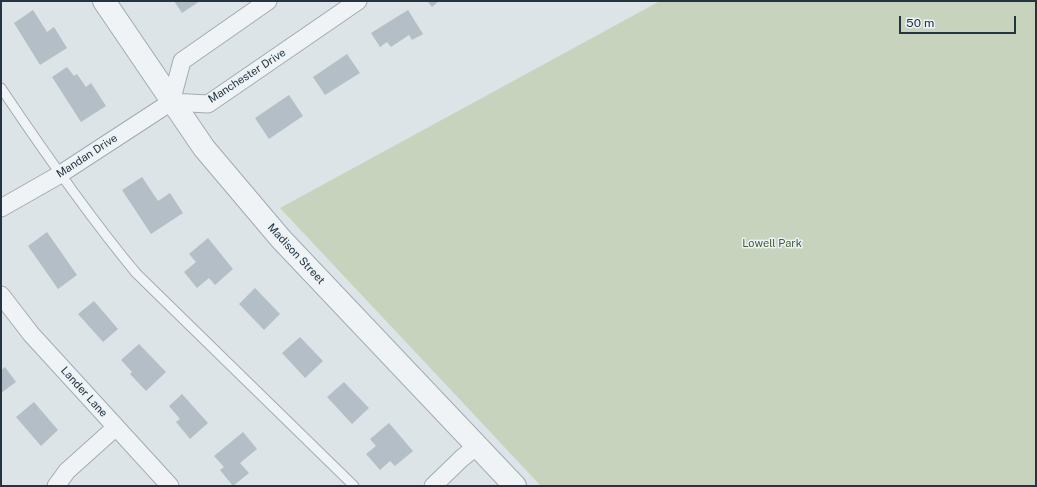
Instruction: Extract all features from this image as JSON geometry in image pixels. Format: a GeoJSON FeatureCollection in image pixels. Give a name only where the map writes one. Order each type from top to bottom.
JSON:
{"type":"FeatureCollection","features":[{"type":"Feature","properties":{"kind":"street","name":"Madison Street"},"geometry":{"type":"LineString","coordinates":[[104,1],[171,102],[204,148],[281,239],[515,486]]}},
{"type":"Feature","properties":{"kind":"street"},"geometry":{"type":"LineString","coordinates":[[171,102],[182,61],[268,1]]}},
{"type":"Feature","properties":{"kind":"street","name":"Manchester Drive"},"geometry":{"type":"LineString","coordinates":[[171,102],[208,104],[358,1]]}},
{"type":"Feature","properties":{"kind":"street","name":"Mandan Drive"},"geometry":{"type":"LineString","coordinates":[[1,208],[59,175],[171,102]]}},
{"type":"Feature","properties":{"kind":"street","name":"Lander Lane"},"geometry":{"type":"LineString","coordinates":[[1,295],[32,334],[170,486]]}},
{"type":"Feature","properties":{"kind":"street"},"geometry":{"type":"LineString","coordinates":[[56,486],[67,471],[116,427]]}},
{"type":"Feature","properties":{"kind":"street"},"geometry":{"type":"LineString","coordinates":[[433,486],[462,458],[477,446]]}},
{"type":"Feature","properties":{"kind":"lane"},"geometry":{"type":"LineString","coordinates":[[1,88],[59,175],[107,239],[136,273],[354,486]]}},
{"type":"Feature","properties":{"kind":"green space","name":"Lowell Park"},"geometry":{"type":"Polygon","coordinates":[[[660,1],[1036,1],[1036,486],[541,486],[280,208],[660,1]]]}},
{"type":"Feature","properties":{"kind":"building"},"geometry":{"type":"Polygon","coordinates":[[[174,1],[200,1],[182,13],[174,1]]]}},
{"type":"Feature","properties":{"kind":"building"},"geometry":{"type":"Polygon","coordinates":[[[427,1],[439,1],[432,7],[427,1]]]}},
{"type":"Feature","properties":{"kind":"building"},"geometry":{"type":"Polygon","coordinates":[[[33,10],[47,32],[54,27],[67,48],[40,65],[14,23],[33,10]]]}},
{"type":"Feature","properties":{"kind":"building"},"geometry":{"type":"Polygon","coordinates":[[[408,10],[423,34],[412,40],[409,35],[391,47],[387,42],[380,47],[371,33],[408,10]]]}},
{"type":"Feature","properties":{"kind":"building"},"geometry":{"type":"Polygon","coordinates":[[[347,54],[360,73],[325,95],[313,77],[347,54]]]}},
{"type":"Feature","properties":{"kind":"building"},"geometry":{"type":"Polygon","coordinates":[[[67,67],[74,76],[77,74],[86,87],[91,83],[106,106],[81,122],[52,77],[67,67]]]}},
{"type":"Feature","properties":{"kind":"building"},"geometry":{"type":"Polygon","coordinates":[[[289,95],[303,116],[269,139],[255,118],[289,95]]]}},
{"type":"Feature","properties":{"kind":"building"},"geometry":{"type":"Polygon","coordinates":[[[142,177],[158,201],[170,193],[183,213],[151,234],[122,190],[142,177]]]}},
{"type":"Feature","properties":{"kind":"building"},"geometry":{"type":"Polygon","coordinates":[[[47,232],[77,275],[58,289],[28,246],[47,232]]]}},
{"type":"Feature","properties":{"kind":"building"},"geometry":{"type":"Polygon","coordinates":[[[208,238],[233,269],[215,285],[209,278],[197,288],[184,272],[196,262],[189,254],[208,238]]]}},
{"type":"Feature","properties":{"kind":"building"},"geometry":{"type":"Polygon","coordinates":[[[255,288],[280,314],[264,330],[239,304],[255,288]]]}},
{"type":"Feature","properties":{"kind":"building"},"geometry":{"type":"Polygon","coordinates":[[[94,301],[118,329],[103,342],[78,314],[94,301]]]}},
{"type":"Feature","properties":{"kind":"building"},"geometry":{"type":"Polygon","coordinates":[[[300,337],[323,361],[305,378],[282,353],[300,337]]]}},
{"type":"Feature","properties":{"kind":"building"},"geometry":{"type":"Polygon","coordinates":[[[139,344],[166,372],[146,391],[130,374],[132,372],[121,360],[139,344]]]}},
{"type":"Feature","properties":{"kind":"building"},"geometry":{"type":"Polygon","coordinates":[[[5,367],[16,382],[1,393],[1,370],[5,367]]]}},
{"type":"Feature","properties":{"kind":"building"},"geometry":{"type":"Polygon","coordinates":[[[344,382],[369,408],[352,424],[327,397],[344,382]]]}},
{"type":"Feature","properties":{"kind":"building"},"geometry":{"type":"Polygon","coordinates":[[[182,394],[208,423],[190,439],[176,422],[180,419],[169,406],[182,394]]]}},
{"type":"Feature","properties":{"kind":"building"},"geometry":{"type":"Polygon","coordinates":[[[34,402],[58,430],[41,446],[16,417],[34,402]]]}},
{"type":"Feature","properties":{"kind":"building"},"geometry":{"type":"Polygon","coordinates":[[[389,423],[413,451],[395,466],[390,461],[380,470],[366,454],[376,446],[370,439],[389,423]]]}},
{"type":"Feature","properties":{"kind":"building"},"geometry":{"type":"Polygon","coordinates":[[[243,432],[257,449],[240,463],[249,473],[233,486],[220,470],[224,467],[214,456],[243,432]]]}}]}
